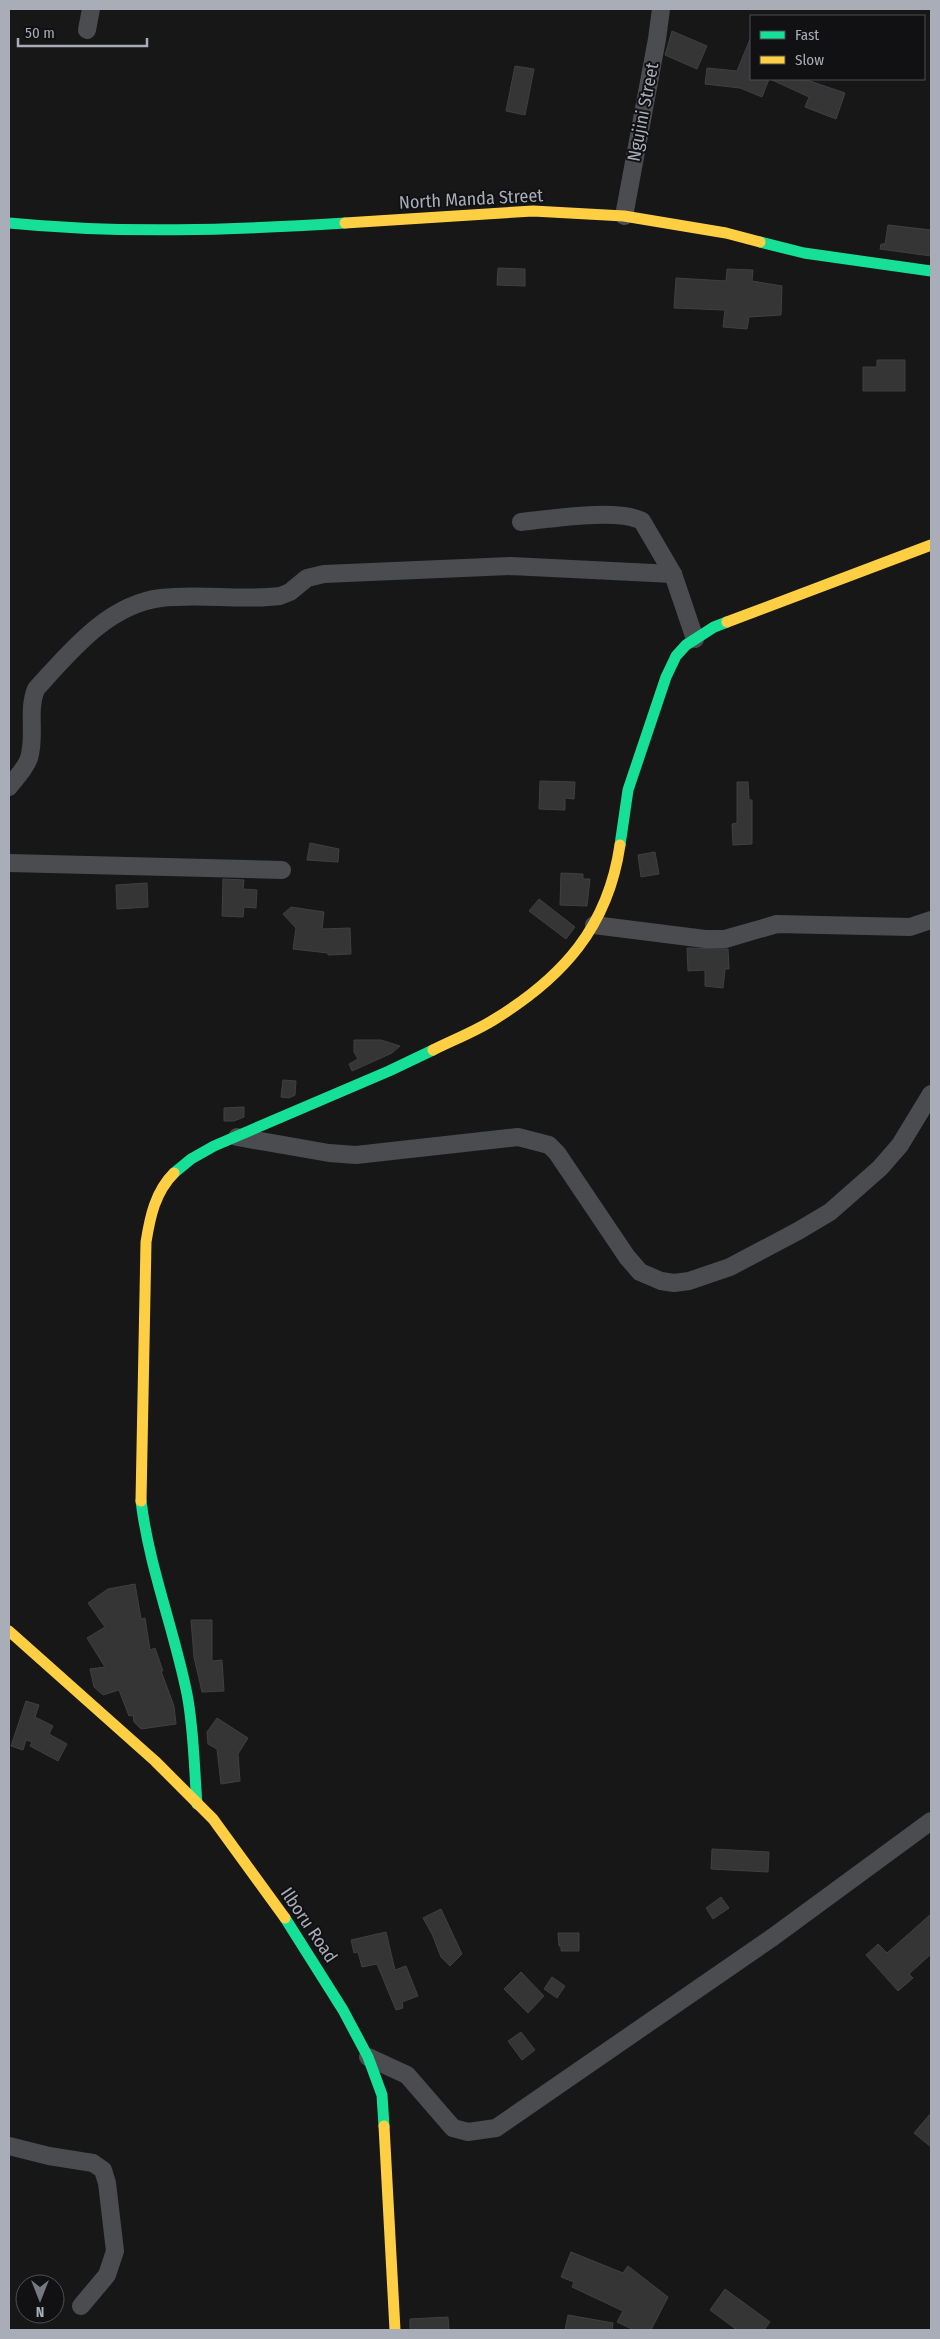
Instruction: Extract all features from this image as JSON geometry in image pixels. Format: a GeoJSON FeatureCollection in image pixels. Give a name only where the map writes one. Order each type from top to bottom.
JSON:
{"type":"FeatureCollection","features":[{"type":"Feature","properties":{"kind":"street"},"geometry":{"type":"LineString","coordinates":[[87,30],[90,9]]}},
{"type":"Feature","properties":{"kind":"street","name":"Ngujini Street"},"geometry":{"type":"LineString","coordinates":[[624,216],[661,9]]}},
{"type":"Feature","properties":{"kind":"street","name":"North Manda Street"},"geometry":{"type":"LineString","coordinates":[[9,223],[71,229],[254,228],[532,211],[624,216],[726,234],[804,253],[931,271]]}},
{"type":"Feature","properties":{"kind":"street"},"geometry":{"type":"LineString","coordinates":[[521,522],[572,517],[634,517],[642,521],[673,574],[695,639]]}},
{"type":"Feature","properties":{"kind":"street"},"geometry":{"type":"LineString","coordinates":[[197,1804],[190,1714],[186,1692],[143,1523],[140,1494],[145,1252],[152,1211],[160,1192],[173,1173],[189,1159],[389,1071],[494,1020],[545,984],[575,954],[601,913],[617,867],[628,790],[666,677],[676,656],[695,639],[714,626],[931,545]]}},
{"type":"Feature","properties":{"kind":"street"},"geometry":{"type":"LineString","coordinates":[[9,787],[28,760],[32,744],[32,700],[36,689],[103,622],[133,606],[160,598],[280,596],[290,592],[307,578],[324,574],[511,566],[673,574]]}},
{"type":"Feature","properties":{"kind":"street"},"geometry":{"type":"LineString","coordinates":[[9,863],[282,870]]}},
{"type":"Feature","properties":{"kind":"street"},"geometry":{"type":"LineString","coordinates":[[594,925],[706,939],[725,939],[777,924],[910,927],[931,920]]}},
{"type":"Feature","properties":{"kind":"street"},"geometry":{"type":"LineString","coordinates":[[237,1137],[329,1153],[356,1155],[518,1137],[538,1141],[549,1145],[557,1153],[627,1257],[640,1272],[661,1281],[674,1283],[689,1281],[730,1267],[830,1212],[890,1157],[900,1145],[931,1094]]}},
{"type":"Feature","properties":{"kind":"street","name":"Ilboru Road"},"geometry":{"type":"LineString","coordinates":[[9,1631],[148,1755],[213,1820],[281,1912],[324,1978],[368,2057],[382,2095],[391,2224],[394,2330]]}},
{"type":"Feature","properties":{"kind":"street"},"geometry":{"type":"LineString","coordinates":[[368,2057],[407,2076],[453,2128],[468,2132],[496,2128],[773,1937],[931,1821]]}},
{"type":"Feature","properties":{"kind":"street"},"geometry":{"type":"LineString","coordinates":[[9,2146],[49,2156],[93,2163],[103,2170],[107,2183],[116,2251],[107,2275],[81,2306]]}},
{"type":"Feature","properties":{"kind":"building"},"geometry":{"type":"Polygon","coordinates":[[[672,31],[707,46],[697,69],[665,55],[672,31]]]}},
{"type":"Feature","properties":{"kind":"building"},"geometry":{"type":"Polygon","coordinates":[[[750,39],[750,80],[769,80],[762,97],[740,88],[705,84],[707,68],[737,71],[750,39]]]}},
{"type":"Feature","properties":{"kind":"building"},"geometry":{"type":"Polygon","coordinates":[[[515,66],[534,69],[525,115],[506,111],[515,66]]]}},
{"type":"Feature","properties":{"kind":"building"},"geometry":{"type":"Polygon","coordinates":[[[772,80],[807,80],[845,93],[836,119],[805,107],[809,97],[772,80]]]}},
{"type":"Feature","properties":{"kind":"building"},"geometry":{"type":"Polygon","coordinates":[[[888,225],[931,230],[931,256],[880,249],[881,244],[885,244],[888,225]]]}},
{"type":"Feature","properties":{"kind":"building"},"geometry":{"type":"Polygon","coordinates":[[[498,268],[525,269],[525,286],[497,285],[498,268]]]}},
{"type":"Feature","properties":{"kind":"building"},"geometry":{"type":"Polygon","coordinates":[[[727,269],[753,270],[752,281],[782,286],[781,315],[749,317],[747,329],[723,327],[725,310],[674,308],[676,278],[726,281],[727,269]]]}},
{"type":"Feature","properties":{"kind":"building"},"geometry":{"type":"Polygon","coordinates":[[[877,360],[905,360],[905,391],[863,391],[863,367],[877,367],[877,360]]]}},
{"type":"Feature","properties":{"kind":"building"},"geometry":{"type":"Polygon","coordinates":[[[540,781],[575,782],[574,799],[565,798],[565,810],[539,809],[540,781]]]}},
{"type":"Feature","properties":{"kind":"building"},"geometry":{"type":"Polygon","coordinates":[[[737,782],[748,782],[749,800],[752,800],[752,844],[733,845],[732,824],[737,823],[737,782]]]}},
{"type":"Feature","properties":{"kind":"building"},"geometry":{"type":"Polygon","coordinates":[[[310,843],[339,849],[338,862],[307,860],[310,843]]]}},
{"type":"Feature","properties":{"kind":"building"},"geometry":{"type":"Polygon","coordinates":[[[655,852],[659,874],[641,877],[638,855],[655,852]]]}},
{"type":"Feature","properties":{"kind":"building"},"geometry":{"type":"Polygon","coordinates":[[[561,873],[583,874],[583,879],[590,879],[587,906],[560,905],[561,873]]]}},
{"type":"Feature","properties":{"kind":"building"},"geometry":{"type":"Polygon","coordinates":[[[223,879],[244,880],[243,889],[257,890],[256,908],[244,907],[243,917],[222,916],[223,879]]]}},
{"type":"Feature","properties":{"kind":"building"},"geometry":{"type":"Polygon","coordinates":[[[147,883],[148,907],[117,909],[116,885],[147,883]]]}},
{"type":"Feature","properties":{"kind":"building"},"geometry":{"type":"Polygon","coordinates":[[[539,899],[575,927],[566,939],[529,911],[539,899]]]}},
{"type":"Feature","properties":{"kind":"building"},"geometry":{"type":"Polygon","coordinates":[[[291,907],[324,912],[322,929],[350,928],[351,954],[328,955],[328,953],[293,949],[296,928],[283,914],[291,907]]]}},
{"type":"Feature","properties":{"kind":"building"},"geometry":{"type":"Polygon","coordinates":[[[687,948],[728,949],[729,969],[725,969],[723,988],[705,986],[705,970],[688,971],[687,948]]]}},
{"type":"Feature","properties":{"kind":"building"},"geometry":{"type":"Polygon","coordinates":[[[354,1040],[381,1040],[400,1046],[392,1053],[352,1071],[349,1064],[358,1059],[354,1052],[354,1040]]]}},
{"type":"Feature","properties":{"kind":"building"},"geometry":{"type":"Polygon","coordinates":[[[283,1080],[296,1081],[295,1095],[289,1098],[281,1097],[283,1080]]]}},
{"type":"Feature","properties":{"kind":"building"},"geometry":{"type":"Polygon","coordinates":[[[244,1107],[244,1117],[234,1121],[224,1121],[224,1108],[244,1107]]]}},
{"type":"Feature","properties":{"kind":"building"},"geometry":{"type":"Polygon","coordinates":[[[135,1584],[141,1619],[145,1618],[150,1650],[155,1648],[174,1706],[176,1724],[141,1729],[134,1722],[133,1715],[129,1716],[119,1690],[103,1695],[94,1687],[90,1669],[105,1667],[87,1638],[105,1627],[88,1603],[108,1589],[135,1584]]]}},
{"type":"Feature","properties":{"kind":"building"},"geometry":{"type":"Polygon","coordinates":[[[191,1620],[212,1620],[212,1661],[222,1660],[224,1691],[202,1692],[194,1657],[191,1620]]]}},
{"type":"Feature","properties":{"kind":"building"},"geometry":{"type":"Polygon","coordinates":[[[26,1701],[39,1705],[35,1717],[53,1726],[49,1734],[67,1744],[58,1761],[30,1746],[32,1742],[26,1740],[23,1750],[11,1746],[26,1701]]]}},
{"type":"Feature","properties":{"kind":"building"},"geometry":{"type":"Polygon","coordinates":[[[217,1718],[248,1738],[238,1754],[240,1781],[221,1784],[217,1749],[208,1744],[207,1732],[217,1718]]]}},
{"type":"Feature","properties":{"kind":"building"},"geometry":{"type":"Polygon","coordinates":[[[712,1849],[769,1852],[768,1872],[711,1869],[712,1849]]]}},
{"type":"Feature","properties":{"kind":"building"},"geometry":{"type":"Polygon","coordinates":[[[721,1897],[729,1908],[713,1919],[706,1908],[721,1897]]]}},
{"type":"Feature","properties":{"kind":"building"},"geometry":{"type":"Polygon","coordinates":[[[441,1909],[462,1954],[450,1966],[441,1957],[423,1918],[441,1909]]]}},
{"type":"Feature","properties":{"kind":"building"},"geometry":{"type":"Polygon","coordinates":[[[931,1914],[931,1954],[909,1974],[913,1978],[898,1991],[866,1955],[878,1944],[887,1953],[931,1914]]]}},
{"type":"Feature","properties":{"kind":"building"},"geometry":{"type":"Polygon","coordinates":[[[386,1932],[395,1970],[406,1966],[418,1996],[402,2002],[403,2008],[396,2010],[377,1964],[362,1967],[358,1952],[354,1953],[351,1940],[386,1932]]]}},
{"type":"Feature","properties":{"kind":"building"},"geometry":{"type":"Polygon","coordinates":[[[558,1933],[579,1933],[579,1951],[561,1951],[558,1933]]]}},
{"type":"Feature","properties":{"kind":"building"},"geometry":{"type":"Polygon","coordinates":[[[521,1972],[544,1996],[528,2013],[504,1989],[521,1972]]]}},
{"type":"Feature","properties":{"kind":"building"},"geometry":{"type":"Polygon","coordinates":[[[552,1977],[565,1986],[557,1998],[544,1989],[552,1977]]]}},
{"type":"Feature","properties":{"kind":"building"},"geometry":{"type":"Polygon","coordinates":[[[521,2032],[535,2050],[522,2060],[508,2041],[521,2032]]]}},
{"type":"Feature","properties":{"kind":"building"},"geometry":{"type":"Polygon","coordinates":[[[931,2113],[931,2147],[914,2133],[931,2113]]]}},
{"type":"Feature","properties":{"kind":"building"},"geometry":{"type":"Polygon","coordinates":[[[571,2252],[623,2273],[628,2266],[668,2297],[651,2330],[634,2330],[617,2322],[623,2311],[572,2287],[574,2282],[561,2277],[571,2252]]]}},
{"type":"Feature","properties":{"kind":"building"},"geometry":{"type":"Polygon","coordinates":[[[725,2289],[770,2322],[764,2330],[737,2330],[710,2310],[725,2289]]]}},
{"type":"Feature","properties":{"kind":"building"},"geometry":{"type":"Polygon","coordinates":[[[568,2315],[613,2323],[612,2330],[565,2330],[568,2315]]]}},
{"type":"Feature","properties":{"kind":"building"},"geometry":{"type":"Polygon","coordinates":[[[448,2317],[449,2330],[410,2330],[410,2319],[448,2317]]]}},
{"type":"Feature","properties":{"kind":"traffic: fast"},"geometry":{"type":"LineString","coordinates":[[9,223],[135,230],[261,228],[345,223]]}},
{"type":"Feature","properties":{"kind":"traffic: fast"},"geometry":{"type":"LineString","coordinates":[[760,242],[804,253],[931,271]]}},
{"type":"Feature","properties":{"kind":"traffic: fast"},"geometry":{"type":"LineString","coordinates":[[620,845],[628,790],[666,677],[676,656],[686,645],[714,627],[727,622]]}},
{"type":"Feature","properties":{"kind":"traffic: fast"},"geometry":{"type":"LineString","coordinates":[[174,1173],[191,1159],[214,1146],[389,1071],[433,1050]]}},
{"type":"Feature","properties":{"kind":"traffic: fast"},"geometry":{"type":"LineString","coordinates":[[141,1501],[150,1550],[187,1694],[197,1804]]}},
{"type":"Feature","properties":{"kind":"traffic: fast"},"geometry":{"type":"LineString","coordinates":[[285,1918],[343,2010],[368,2057],[382,2095],[384,2126]]}},
{"type":"Feature","properties":{"kind":"traffic: slow"},"geometry":{"type":"LineString","coordinates":[[345,223],[533,211],[624,216],[726,233],[760,242]]}},
{"type":"Feature","properties":{"kind":"traffic: slow"},"geometry":{"type":"LineString","coordinates":[[727,622],[931,545]]}},
{"type":"Feature","properties":{"kind":"traffic: slow"},"geometry":{"type":"LineString","coordinates":[[433,1050],[495,1019],[542,986],[561,967],[593,925],[605,901],[614,874],[620,845]]}},
{"type":"Feature","properties":{"kind":"traffic: slow"},"geometry":{"type":"LineString","coordinates":[[141,1501],[146,1242],[154,1205],[162,1188],[174,1173]]}},
{"type":"Feature","properties":{"kind":"traffic: slow"},"geometry":{"type":"LineString","coordinates":[[9,1631],[155,1761],[213,1819],[285,1918]]}},
{"type":"Feature","properties":{"kind":"traffic: slow"},"geometry":{"type":"LineString","coordinates":[[384,2126],[395,2330]]}}]}
